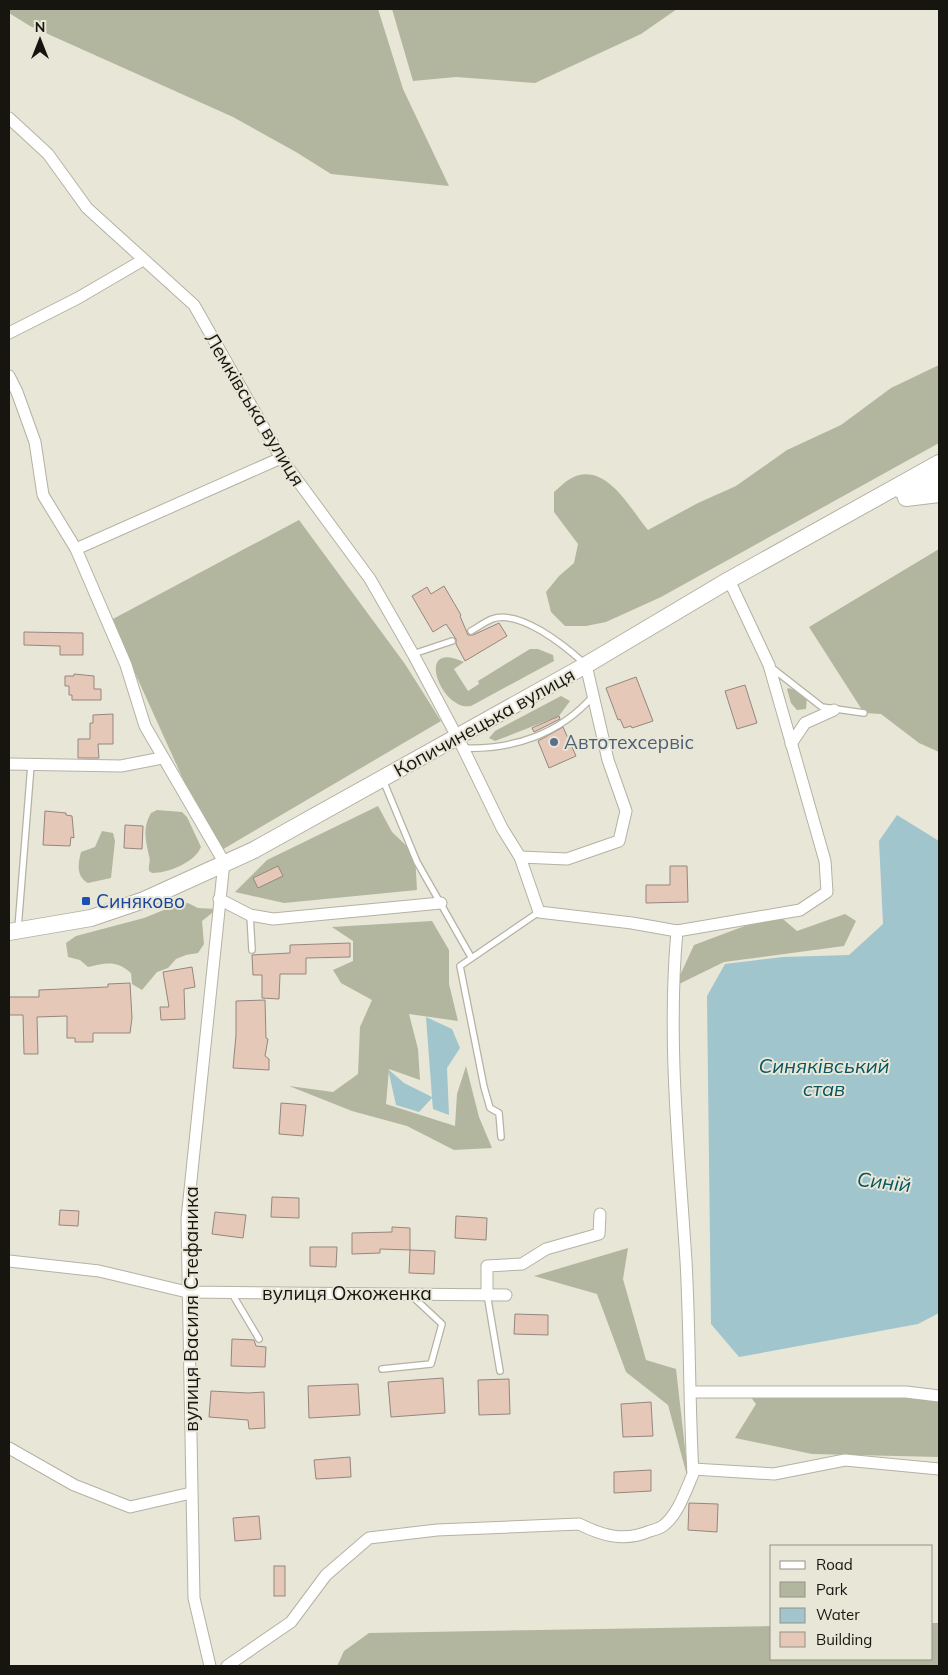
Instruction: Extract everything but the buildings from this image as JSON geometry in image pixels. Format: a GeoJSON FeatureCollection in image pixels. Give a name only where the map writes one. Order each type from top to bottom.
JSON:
{"type":"FeatureCollection","features":[{"type":"Feature","properties":{"kind":"main road","name":"Копичинецька вулиця"},"geometry":{"type":"LineString","coordinates":[[13,931],[91,918],[144,900],[254,850],[383,778],[460,742],[586,664],[729,580],[939,462]]}},
{"type":"Feature","properties":{"kind":"main road"},"geometry":{"type":"LineString","coordinates":[[869,502],[939,480]]}},
{"type":"Feature","properties":{"kind":"main road"},"geometry":{"type":"LineString","coordinates":[[869,502],[939,494]]}},
{"type":"Feature","properties":{"kind":"street","name":"Лемківська вулиця"},"geometry":{"type":"LineString","coordinates":[[9,118],[48,154],[87,208],[194,305],[281,458],[370,578],[414,654],[502,828],[520,857],[539,912]]}},
{"type":"Feature","properties":{"kind":"street"},"geometry":{"type":"LineString","coordinates":[[9,333],[78,298],[143,260]]}},
{"type":"Feature","properties":{"kind":"street"},"geometry":{"type":"LineString","coordinates":[[9,376],[17,392],[35,442],[43,494],[76,549],[126,665],[145,726],[224,862]]}},
{"type":"Feature","properties":{"kind":"street"},"geometry":{"type":"LineString","coordinates":[[76,549],[281,458]]}},
{"type":"Feature","properties":{"kind":"street"},"geometry":{"type":"LineString","coordinates":[[539,912],[584,919],[632,923],[677,931],[800,910],[827,892],[825,861],[768,665],[729,580]]}},
{"type":"Feature","properties":{"kind":"street"},"geometry":{"type":"LineString","coordinates":[[520,857],[567,859],[619,841],[626,811],[608,760],[586,664]]}},
{"type":"Feature","properties":{"kind":"street"},"geometry":{"type":"LineString","coordinates":[[791,744],[804,723],[834,710]]}},
{"type":"Feature","properties":{"kind":"street"},"geometry":{"type":"LineString","coordinates":[[9,764],[121,766],[162,758]]}},
{"type":"Feature","properties":{"kind":"street","name":"вулиця Василя Стефаника"},"geometry":{"type":"LineString","coordinates":[[210,1666],[194,1598],[187,1219],[203,1051],[212,996],[219,899],[224,862]]}},
{"type":"Feature","properties":{"kind":"street"},"geometry":{"type":"LineString","coordinates":[[219,899],[250,915],[272,919],[441,904]]}},
{"type":"Feature","properties":{"kind":"street"},"geometry":{"type":"LineString","coordinates":[[226,1666],[291,1622],[326,1575],[369,1538],[437,1530],[579,1524],[600,1535],[634,1538],[664,1525],[679,1505],[693,1474],[693,1468],[691,1392],[674,1069],[674,960],[677,931]]}},
{"type":"Feature","properties":{"kind":"street"},"geometry":{"type":"LineString","coordinates":[[487,1294],[487,1266],[522,1264],[546,1249],[599,1234],[600,1214]]}},
{"type":"Feature","properties":{"kind":"street","name":"вулиця Ожоженка"},"geometry":{"type":"LineString","coordinates":[[9,1261],[99,1270],[187,1292],[506,1295]]}},
{"type":"Feature","properties":{"kind":"street"},"geometry":{"type":"LineString","coordinates":[[691,1392],[906,1392],[939,1396]]}},
{"type":"Feature","properties":{"kind":"street"},"geometry":{"type":"LineString","coordinates":[[9,1448],[74,1485],[130,1507],[191,1493]]}},
{"type":"Feature","properties":{"kind":"street"},"geometry":{"type":"LineString","coordinates":[[693,1468],[774,1474],[845,1460],[939,1469]]}},
{"type":"Feature","properties":{"kind":"lane"},"geometry":{"type":"LineString","coordinates":[[471,631],[493,619],[509,617],[556,638],[586,664]]}},
{"type":"Feature","properties":{"kind":"lane"},"geometry":{"type":"LineString","coordinates":[[414,654],[452,641]]}},
{"type":"Feature","properties":{"kind":"lane"},"geometry":{"type":"LineString","coordinates":[[768,665],[822,707],[864,713]]}},
{"type":"Feature","properties":{"kind":"lane"},"geometry":{"type":"LineString","coordinates":[[460,742],[502,747],[531,740],[565,722],[594,695]]}},
{"type":"Feature","properties":{"kind":"lane"},"geometry":{"type":"LineString","coordinates":[[13,931],[31,765]]}},
{"type":"Feature","properties":{"kind":"lane"},"geometry":{"type":"LineString","coordinates":[[383,778],[417,862],[471,957]]}},
{"type":"Feature","properties":{"kind":"lane"},"geometry":{"type":"LineString","coordinates":[[500,1137],[499,1114],[490,1108],[484,1087],[460,966],[539,912]]}},
{"type":"Feature","properties":{"kind":"lane"},"geometry":{"type":"LineString","coordinates":[[250,915],[252,950]]}},
{"type":"Feature","properties":{"kind":"lane"},"geometry":{"type":"LineString","coordinates":[[231,1292],[259,1339]]}},
{"type":"Feature","properties":{"kind":"lane"},"geometry":{"type":"LineString","coordinates":[[382,1369],[431,1364],[442,1324],[411,1294]]}},
{"type":"Feature","properties":{"kind":"lane"},"geometry":{"type":"LineString","coordinates":[[487,1294],[500,1371]]}},
{"type":"Feature","properties":{"kind":"green space"},"geometry":{"type":"Polygon","coordinates":[[[9,9],[378,9],[403,89],[449,186],[331,174],[233,117],[30,26],[9,13],[9,9]]]}},
{"type":"Feature","properties":{"kind":"green space"},"geometry":{"type":"Polygon","coordinates":[[[392,9],[677,9],[641,34],[535,83],[456,77],[413,81],[392,9]]]}},
{"type":"Feature","properties":{"kind":"green space"},"geometry":{"type":"Polygon","coordinates":[[[939,365],[939,443],[661,597],[606,622],[586,626],[565,626],[551,612],[546,592],[559,576],[574,563],[578,544],[554,512],[554,492],[568,480],[583,475],[594,476],[605,481],[625,499],[648,530],[698,503],[736,486],[787,450],[841,425],[891,388],[939,365]]]}},
{"type":"Feature","properties":{"kind":"green space"},"geometry":{"type":"Polygon","coordinates":[[[299,520],[405,664],[441,721],[220,851],[188,790],[111,620],[299,520]]]}},
{"type":"Feature","properties":{"kind":"green space"},"geometry":{"type":"Polygon","coordinates":[[[939,549],[939,752],[919,743],[881,714],[864,713],[809,627],[939,549]]]}},
{"type":"Feature","properties":{"kind":"green space"},"geometry":{"type":"Polygon","coordinates":[[[530,649],[538,649],[553,655],[554,661],[471,706],[460,705],[450,698],[442,688],[437,677],[436,667],[439,660],[448,657],[464,662],[454,669],[468,691],[479,684],[478,681],[530,649]]]}},
{"type":"Feature","properties":{"kind":"green space"},"geometry":{"type":"Polygon","coordinates":[[[787,689],[803,693],[807,697],[806,709],[797,710],[791,703],[787,689]]]}},
{"type":"Feature","properties":{"kind":"green space"},"geometry":{"type":"Polygon","coordinates":[[[561,696],[570,701],[559,716],[495,741],[489,738],[495,731],[561,696]]]}},
{"type":"Feature","properties":{"kind":"green space"},"geometry":{"type":"Polygon","coordinates":[[[378,806],[392,832],[415,854],[417,890],[284,903],[235,892],[267,860],[378,806]]]}},
{"type":"Feature","properties":{"kind":"green space"},"geometry":{"type":"Polygon","coordinates":[[[157,810],[182,812],[187,817],[201,847],[193,857],[181,866],[152,873],[149,871],[150,860],[146,840],[146,824],[151,813],[157,810]]]}},
{"type":"Feature","properties":{"kind":"green space"},"geometry":{"type":"Polygon","coordinates":[[[102,831],[113,833],[115,841],[111,878],[88,883],[81,877],[80,873],[81,852],[95,847],[102,831]]]}},
{"type":"Feature","properties":{"kind":"green space"},"geometry":{"type":"Polygon","coordinates":[[[188,903],[198,908],[217,909],[202,921],[204,944],[198,953],[176,959],[168,968],[157,972],[142,990],[132,984],[131,973],[116,964],[88,967],[80,960],[68,957],[66,943],[76,936],[144,918],[176,905],[188,903]]]}},
{"type":"Feature","properties":{"kind":"green space"},"geometry":{"type":"Polygon","coordinates":[[[777,914],[797,931],[845,914],[856,921],[844,946],[724,962],[675,986],[694,945],[777,914]]]}},
{"type":"Feature","properties":{"kind":"green space"},"geometry":{"type":"Polygon","coordinates":[[[432,921],[449,950],[449,984],[458,1021],[409,1014],[418,1049],[420,1080],[389,1069],[386,1104],[455,1126],[457,1094],[466,1066],[479,1117],[492,1148],[454,1150],[407,1126],[352,1111],[289,1086],[333,1092],[358,1074],[360,1027],[372,1000],[341,983],[333,970],[353,961],[353,941],[332,927],[432,921]]]}},
{"type":"Feature","properties":{"kind":"green space"},"geometry":{"type":"Polygon","coordinates":[[[628,1248],[623,1279],[646,1360],[676,1369],[689,1483],[668,1405],[626,1372],[597,1294],[534,1276],[628,1248]]]}},
{"type":"Feature","properties":{"kind":"green space"},"geometry":{"type":"Polygon","coordinates":[[[747,1392],[939,1396],[939,1457],[812,1454],[735,1438],[756,1404],[747,1392]]]}},
{"type":"Feature","properties":{"kind":"green space"},"geometry":{"type":"Polygon","coordinates":[[[933,1623],[939,1623],[939,1666],[337,1666],[344,1651],[369,1633],[770,1626],[770,1660],[933,1660],[933,1623]]]}},
{"type":"Feature","properties":{"kind":"water","name":"Синяківський став"},"geometry":{"type":"Polygon","coordinates":[[[897,815],[939,841],[939,1313],[918,1324],[739,1357],[711,1324],[707,996],[725,964],[783,957],[849,955],[883,924],[879,841],[897,815]]]}},
{"type":"Feature","properties":{"kind":"water"},"geometry":{"type":"Polygon","coordinates":[[[426,1017],[452,1029],[460,1048],[447,1068],[449,1115],[433,1109],[432,1098],[419,1112],[396,1105],[388,1069],[404,1083],[432,1097],[426,1017]]]}},
{"type":"Feature","properties":{"kind":"place","name":"Автотехсервіс"},"geometry":{"type":"Point","coordinates":[554,742]}},
{"type":"Feature","properties":{"kind":"place","name":"Синяково"},"geometry":{"type":"Point","coordinates":[86,901]}},
{"type":"Feature","properties":{"kind":"water label","name":"Синій"},"geometry":{"type":"Point","coordinates":[884,1182]}}]}
